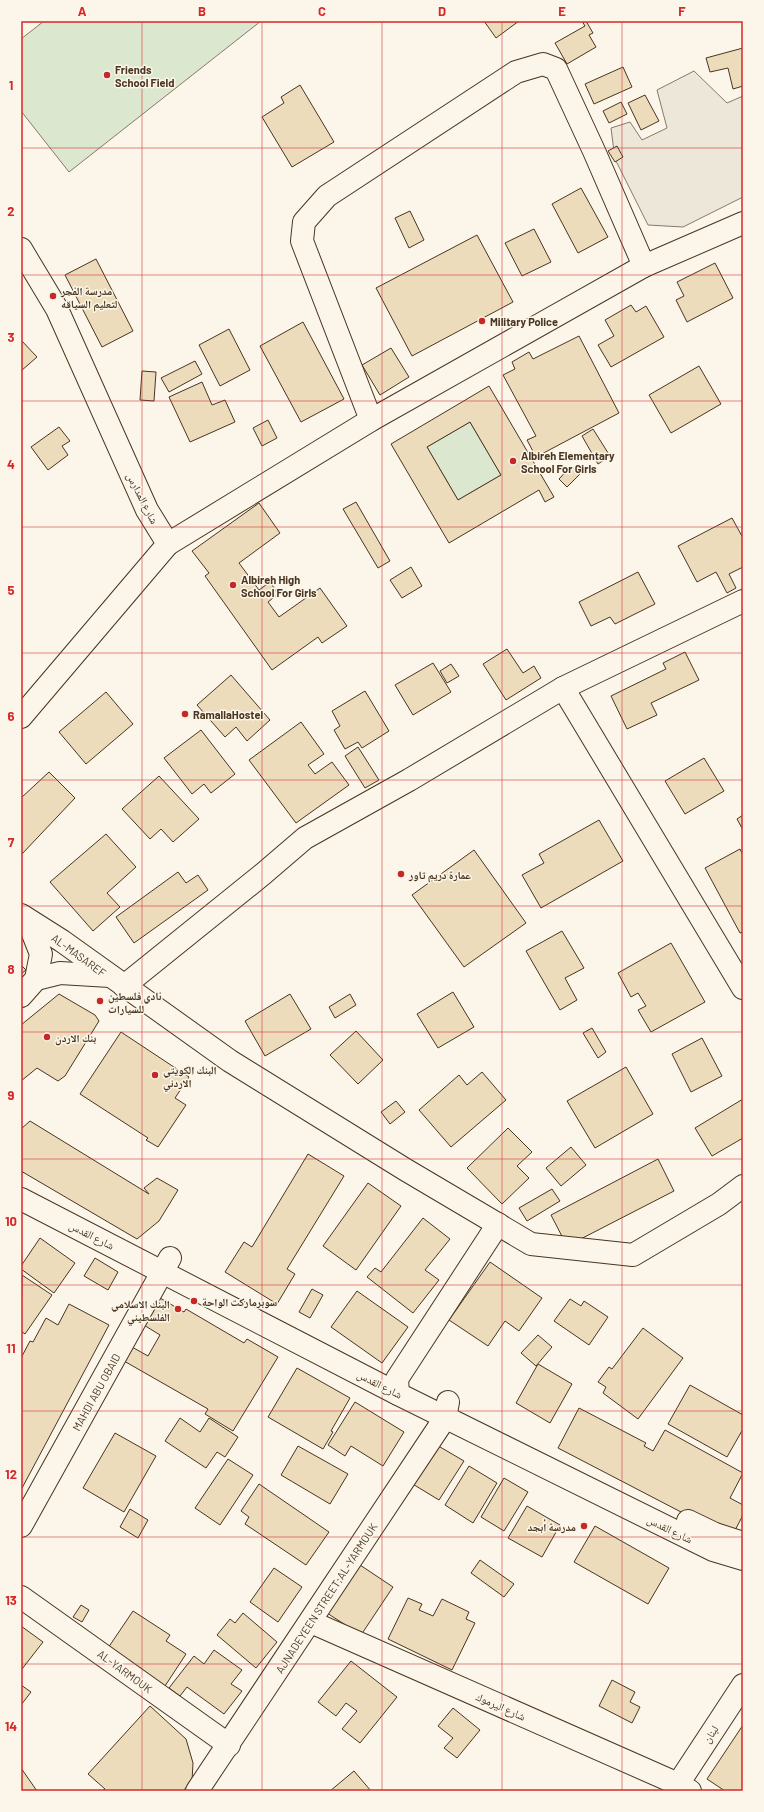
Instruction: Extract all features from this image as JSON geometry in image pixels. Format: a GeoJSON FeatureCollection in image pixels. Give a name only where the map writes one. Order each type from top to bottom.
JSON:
{"type":"FeatureCollection","features":[{"type":"Feature","properties":{"kind":"street"},"geometry":{"type":"LineString","coordinates":[[371,420],[302,241],[304,222],[327,196],[516,72],[543,64],[556,68],[644,266]]}},
{"type":"Feature","properties":{"kind":"street"},"geometry":{"type":"LineString","coordinates":[[21,717],[168,544],[371,420],[644,266],[743,223]]}},
{"type":"Feature","properties":{"kind":"street","name":"شارع المدارس"},"geometry":{"type":"LineString","coordinates":[[21,249],[57,309],[146,510],[168,544]]}},
{"type":"Feature","properties":{"kind":"street"},"geometry":{"type":"LineString","coordinates":[[743,601],[563,688],[409,780],[305,838],[263,874],[117,981],[230,1061],[406,1170],[531,1244],[633,1254],[719,1204],[743,1186]]}},
{"type":"Feature","properties":{"kind":"street"},"geometry":{"type":"LineString","coordinates":[[563,688],[743,988]]}},
{"type":"Feature","properties":{"kind":"street","name":"AL-MASAREF"},"geometry":{"type":"LineString","coordinates":[[24,918],[62,941],[117,981]]}},
{"type":"Feature","properties":{"kind":"street","name":"AL-MASAREF"},"geometry":{"type":"LineString","coordinates":[[24,918],[40,954],[36,979],[60,973],[117,981]]}},
{"type":"Feature","properties":{"kind":"street"},"geometry":{"type":"LineString","coordinates":[[21,996],[36,979]]}},
{"type":"Feature","properties":{"kind":"street"},"geometry":{"type":"LineString","coordinates":[[21,1183],[167,1265],[446,1410],[715,1534],[743,1543]]}},
{"type":"Feature","properties":{"kind":"street","name":"شارع القدس"},"geometry":{"type":"LineString","coordinates":[[21,1199],[167,1265]]}},
{"type":"Feature","properties":{"kind":"street"},"geometry":{"type":"LineString","coordinates":[[398,1386],[498,1224]]}},
{"type":"Feature","properties":{"kind":"street","name":"MAHDI ABU OBAID"},"geometry":{"type":"LineString","coordinates":[[21,1526],[167,1265]]}},
{"type":"Feature","properties":{"kind":"street","name":"شارع القدس"},"geometry":{"type":"LineString","coordinates":[[446,1410],[713,1550],[743,1560]]}},
{"type":"Feature","properties":{"kind":"street","name":"AJNADEYEEN STREET;AL-YARMOUK"},"geometry":{"type":"LineString","coordinates":[[197,1791],[311,1622],[446,1410]]}},
{"type":"Feature","properties":{"kind":"street","name":"AL-YARMOUK"},"geometry":{"type":"LineString","coordinates":[[21,1597],[229,1745]]}},
{"type":"Feature","properties":{"kind":"street","name":"شارع اليرموك"},"geometry":{"type":"LineString","coordinates":[[311,1622],[684,1787]]}},
{"type":"Feature","properties":{"kind":"street","name":"لبنان"},"geometry":{"type":"LineString","coordinates":[[684,1787],[743,1685]]}},
{"type":"Feature","properties":{"kind":"green space","name":"Friends School Field"},"geometry":{"type":"Polygon","coordinates":[[[44,21],[261,21],[69,172],[21,111],[21,39],[44,21]]]}},
{"type":"Feature","properties":{"kind":"green space"},"geometry":{"type":"Polygon","coordinates":[[[470,422],[501,475],[458,500],[427,447],[470,422]]]}},
{"type":"Feature","properties":{"kind":"shaded area"},"geometry":{"type":"Polygon","coordinates":[[[694,71],[727,103],[743,96],[743,197],[683,227],[648,225],[615,159],[611,128],[630,122],[642,140],[667,128],[657,90],[694,71]]]}},
{"type":"Feature","properties":{"kind":"building"},"geometry":{"type":"Polygon","coordinates":[[[484,21],[519,21],[496,38],[484,21]]]}},
{"type":"Feature","properties":{"kind":"building"},"geometry":{"type":"Polygon","coordinates":[[[582,21],[586,21],[593,33],[589,35],[596,47],[567,64],[555,43],[585,26],[582,21]]]}},
{"type":"Feature","properties":{"kind":"building"},"geometry":{"type":"Polygon","coordinates":[[[743,48],[743,86],[733,89],[728,68],[710,72],[706,58],[743,48]]]}},
{"type":"Feature","properties":{"kind":"building"},"geometry":{"type":"Polygon","coordinates":[[[623,67],[632,87],[594,104],[585,84],[623,67]]]}},
{"type":"Feature","properties":{"kind":"building"},"geometry":{"type":"Polygon","coordinates":[[[300,85],[334,142],[292,167],[262,117],[284,103],[281,97],[300,85]]]}},
{"type":"Feature","properties":{"kind":"building"},"geometry":{"type":"Polygon","coordinates":[[[645,95],[659,121],[641,130],[628,103],[645,95]]]}},
{"type":"Feature","properties":{"kind":"building"},"geometry":{"type":"Polygon","coordinates":[[[621,102],[627,114],[609,123],[603,111],[621,102]]]}},
{"type":"Feature","properties":{"kind":"building"},"geometry":{"type":"Polygon","coordinates":[[[617,146],[623,157],[615,162],[608,151],[617,146]]]}},
{"type":"Feature","properties":{"kind":"building"},"geometry":{"type":"Polygon","coordinates":[[[581,188],[608,237],[578,253],[552,204],[581,188]]]}},
{"type":"Feature","properties":{"kind":"building"},"geometry":{"type":"Polygon","coordinates":[[[410,211],[424,240],[409,248],[395,218],[410,211]]]}},
{"type":"Feature","properties":{"kind":"building"},"geometry":{"type":"Polygon","coordinates":[[[534,229],[551,262],[522,276],[505,243],[534,229]]]}},
{"type":"Feature","properties":{"kind":"building"},"geometry":{"type":"Polygon","coordinates":[[[477,235],[513,302],[412,356],[376,288],[477,235]]]}},
{"type":"Feature","properties":{"kind":"building"},"geometry":{"type":"Polygon","coordinates":[[[96,259],[133,331],[102,347],[65,275],[96,259]]]}},
{"type":"Feature","properties":{"kind":"building"},"geometry":{"type":"Polygon","coordinates":[[[715,263],[733,298],[687,322],[676,300],[684,296],[677,282],[715,263]]]}},
{"type":"Feature","properties":{"kind":"building"},"geometry":{"type":"Polygon","coordinates":[[[631,305],[636,312],[646,306],[664,337],[611,367],[598,345],[614,336],[605,320],[631,305]]]}},
{"type":"Feature","properties":{"kind":"building"},"geometry":{"type":"Polygon","coordinates":[[[303,322],[344,399],[301,422],[260,346],[303,322]]]}},
{"type":"Feature","properties":{"kind":"building"},"geometry":{"type":"Polygon","coordinates":[[[229,329],[250,370],[220,386],[199,345],[229,329]]]}},
{"type":"Feature","properties":{"kind":"building"},"geometry":{"type":"Polygon","coordinates":[[[579,336],[619,413],[536,457],[527,440],[536,436],[503,375],[515,369],[512,362],[529,352],[533,359],[579,336]]]}},
{"type":"Feature","properties":{"kind":"building"},"geometry":{"type":"Polygon","coordinates":[[[21,340],[37,357],[21,371],[21,340]]]}},
{"type":"Feature","properties":{"kind":"building"},"geometry":{"type":"Polygon","coordinates":[[[391,348],[409,377],[380,395],[362,365],[391,348]]]}},
{"type":"Feature","properties":{"kind":"building"},"geometry":{"type":"Polygon","coordinates":[[[195,361],[202,374],[169,392],[161,378],[195,361]]]}},
{"type":"Feature","properties":{"kind":"building"},"geometry":{"type":"Polygon","coordinates":[[[699,366],[721,404],[671,433],[649,395],[699,366]]]}},
{"type":"Feature","properties":{"kind":"building"},"geometry":{"type":"Polygon","coordinates":[[[142,371],[156,372],[154,401],[140,400],[142,371]]]}},
{"type":"Feature","properties":{"kind":"building"},"geometry":{"type":"Polygon","coordinates":[[[202,382],[212,405],[225,400],[235,422],[190,442],[169,397],[202,382]]]}},
{"type":"Feature","properties":{"kind":"building","name":"Albireh Elementary School For Girls"},"geometry":{"type":"Polygon","coordinates":[[[489,386],[554,497],[545,502],[539,490],[449,543],[391,444],[489,386]],[[470,422],[427,447],[458,500],[501,475],[470,422]]]}},
{"type":"Feature","properties":{"kind":"building"},"geometry":{"type":"Polygon","coordinates":[[[268,420],[277,438],[262,446],[253,428],[268,420]]]}},
{"type":"Feature","properties":{"kind":"building"},"geometry":{"type":"Polygon","coordinates":[[[59,427],[70,441],[62,446],[68,455],[48,470],[31,447],[59,427]]]}},
{"type":"Feature","properties":{"kind":"building"},"geometry":{"type":"Polygon","coordinates":[[[593,429],[610,456],[598,464],[582,436],[593,429]]]}},
{"type":"Feature","properties":{"kind":"building"},"geometry":{"type":"Polygon","coordinates":[[[571,466],[580,474],[567,487],[559,479],[571,466]]]}},
{"type":"Feature","properties":{"kind":"building"},"geometry":{"type":"Polygon","coordinates":[[[356,502],[390,561],[378,568],[343,509],[356,502]]]}},
{"type":"Feature","properties":{"kind":"building","name":"Albireh High School For Girls"},"geometry":{"type":"Polygon","coordinates":[[[259,503],[280,533],[239,563],[259,590],[270,582],[278,594],[268,602],[279,617],[320,588],[347,626],[322,643],[318,637],[272,670],[205,576],[209,573],[192,551],[259,503]]]}},
{"type":"Feature","properties":{"kind":"building"},"geometry":{"type":"Polygon","coordinates":[[[732,518],[743,538],[743,567],[729,574],[736,588],[727,593],[716,572],[697,582],[678,546],[732,518]]]}},
{"type":"Feature","properties":{"kind":"building"},"geometry":{"type":"Polygon","coordinates":[[[411,567],[422,586],[402,598],[390,580],[411,567]]]}},
{"type":"Feature","properties":{"kind":"building"},"geometry":{"type":"Polygon","coordinates":[[[638,572],[655,604],[615,624],[610,617],[591,626],[579,602],[638,572]]]}},
{"type":"Feature","properties":{"kind":"building"},"geometry":{"type":"Polygon","coordinates":[[[507,649],[523,673],[534,666],[541,678],[506,700],[483,664],[507,649]]]}},
{"type":"Feature","properties":{"kind":"building"},"geometry":{"type":"Polygon","coordinates":[[[685,652],[699,680],[651,703],[657,715],[627,729],[611,696],[666,669],[663,663],[685,652]]]}},
{"type":"Feature","properties":{"kind":"building"},"geometry":{"type":"Polygon","coordinates":[[[433,663],[451,692],[413,715],[395,685],[433,663]]]}},
{"type":"Feature","properties":{"kind":"building"},"geometry":{"type":"Polygon","coordinates":[[[451,664],[459,676],[447,683],[440,671],[451,664]]]}},
{"type":"Feature","properties":{"kind":"building"},"geometry":{"type":"Polygon","coordinates":[[[231,675],[270,720],[247,741],[236,727],[225,737],[197,705],[231,675]]]}},
{"type":"Feature","properties":{"kind":"building"},"geometry":{"type":"Polygon","coordinates":[[[365,691],[389,731],[362,748],[358,742],[345,749],[334,730],[340,726],[332,711],[365,691]]]}},
{"type":"Feature","properties":{"kind":"building"},"geometry":{"type":"Polygon","coordinates":[[[106,692],[133,724],[86,764],[59,732],[106,692]]]}},
{"type":"Feature","properties":{"kind":"building"},"geometry":{"type":"Polygon","coordinates":[[[301,722],[324,754],[308,765],[315,774],[332,762],[349,785],[296,823],[249,760],[301,722]]]}},
{"type":"Feature","properties":{"kind":"building"},"geometry":{"type":"Polygon","coordinates":[[[201,730],[235,774],[211,793],[204,784],[192,794],[164,758],[201,730]]]}},
{"type":"Feature","properties":{"kind":"building"},"geometry":{"type":"Polygon","coordinates":[[[358,747],[379,780],[365,788],[345,756],[358,747]]]}},
{"type":"Feature","properties":{"kind":"building"},"geometry":{"type":"Polygon","coordinates":[[[704,758],[724,791],[685,814],[665,781],[704,758]]]}},
{"type":"Feature","properties":{"kind":"building"},"geometry":{"type":"Polygon","coordinates":[[[49,772],[75,798],[21,855],[21,798],[49,772]]]}},
{"type":"Feature","properties":{"kind":"building"},"geometry":{"type":"Polygon","coordinates":[[[159,776],[199,819],[173,842],[161,829],[150,839],[122,809],[159,776]]]}},
{"type":"Feature","properties":{"kind":"building"},"geometry":{"type":"Polygon","coordinates":[[[743,815],[743,830],[737,819],[743,815]]]}},
{"type":"Feature","properties":{"kind":"building"},"geometry":{"type":"Polygon","coordinates":[[[599,820],[623,861],[541,908],[522,875],[544,863],[539,854],[599,820]]]}},
{"type":"Feature","properties":{"kind":"building"},"geometry":{"type":"Polygon","coordinates":[[[106,834],[136,867],[107,893],[120,907],[93,931],[50,882],[106,834]]]}},
{"type":"Feature","properties":{"kind":"building"},"geometry":{"type":"Polygon","coordinates":[[[740,849],[743,855],[743,932],[740,933],[705,868],[740,849]]]}},
{"type":"Feature","properties":{"kind":"building"},"geometry":{"type":"Polygon","coordinates":[[[474,850],[526,923],[464,967],[412,895],[474,850]]]}},
{"type":"Feature","properties":{"kind":"building"},"geometry":{"type":"Polygon","coordinates":[[[178,872],[186,883],[198,875],[208,890],[134,943],[116,917],[178,872]]]}},
{"type":"Feature","properties":{"kind":"building"},"geometry":{"type":"Polygon","coordinates":[[[562,931],[584,968],[565,978],[577,1000],[560,1010],[526,951],[562,931]]]}},
{"type":"Feature","properties":{"kind":"building"},"geometry":{"type":"Polygon","coordinates":[[[671,943],[705,1002],[651,1032],[638,1010],[646,1006],[638,993],[631,997],[618,973],[671,943]]]}},
{"type":"Feature","properties":{"kind":"building"},"geometry":{"type":"Polygon","coordinates":[[[21,965],[26,970],[21,974],[21,965]]]}},
{"type":"Feature","properties":{"kind":"building"},"geometry":{"type":"Polygon","coordinates":[[[453,992],[474,1027],[438,1048],[417,1014],[453,992]]]}},
{"type":"Feature","properties":{"kind":"building"},"geometry":{"type":"Polygon","coordinates":[[[59,994],[95,1015],[99,1021],[65,1076],[58,1081],[37,1068],[21,1081],[21,1025],[59,994]]]}},
{"type":"Feature","properties":{"kind":"building"},"geometry":{"type":"Polygon","coordinates":[[[290,994],[311,1029],[265,1056],[245,1021],[290,994]]]}},
{"type":"Feature","properties":{"kind":"building"},"geometry":{"type":"Polygon","coordinates":[[[350,994],[356,1005],[335,1018],[329,1007],[350,994]]]}},
{"type":"Feature","properties":{"kind":"building"},"geometry":{"type":"Polygon","coordinates":[[[592,1028],[606,1052],[598,1058],[583,1033],[592,1028]]]}},
{"type":"Feature","properties":{"kind":"building"},"geometry":{"type":"Polygon","coordinates":[[[356,1031],[383,1060],[358,1084],[330,1055],[356,1031]]]}},
{"type":"Feature","properties":{"kind":"building"},"geometry":{"type":"Polygon","coordinates":[[[121,1032],[189,1077],[175,1098],[186,1105],[158,1147],[146,1140],[148,1138],[80,1094],[121,1032]]]}},
{"type":"Feature","properties":{"kind":"building"},"geometry":{"type":"Polygon","coordinates":[[[702,1038],[722,1076],[691,1092],[672,1054],[702,1038]]]}},
{"type":"Feature","properties":{"kind":"building"},"geometry":{"type":"Polygon","coordinates":[[[626,1067],[653,1114],[595,1148],[567,1101],[626,1067]]]}},
{"type":"Feature","properties":{"kind":"building"},"geometry":{"type":"Polygon","coordinates":[[[482,1072],[506,1100],[451,1147],[419,1110],[459,1075],[467,1085],[482,1072]]]}},
{"type":"Feature","properties":{"kind":"building"},"geometry":{"type":"Polygon","coordinates":[[[743,1099],[743,1138],[712,1156],[695,1128],[743,1099]]]}},
{"type":"Feature","properties":{"kind":"building"},"geometry":{"type":"Polygon","coordinates":[[[396,1101],[405,1112],[390,1124],[381,1112],[396,1101]]]}},
{"type":"Feature","properties":{"kind":"building"},"geometry":{"type":"Polygon","coordinates":[[[30,1121],[149,1194],[144,1188],[157,1178],[178,1190],[159,1221],[137,1239],[21,1171],[21,1129],[30,1121]]]}},
{"type":"Feature","properties":{"kind":"building"},"geometry":{"type":"Polygon","coordinates":[[[508,1128],[532,1152],[517,1166],[529,1178],[502,1204],[467,1168],[508,1128]]]}},
{"type":"Feature","properties":{"kind":"building"},"geometry":{"type":"Polygon","coordinates":[[[571,1147],[586,1165],[561,1186],[546,1168],[571,1147]]]}},
{"type":"Feature","properties":{"kind":"building"},"geometry":{"type":"Polygon","coordinates":[[[308,1154],[344,1176],[287,1269],[295,1274],[277,1304],[225,1272],[244,1242],[252,1247],[308,1154]]]}},
{"type":"Feature","properties":{"kind":"building"},"geometry":{"type":"Polygon","coordinates":[[[658,1159],[674,1191],[567,1246],[551,1215],[658,1159]]]}},
{"type":"Feature","properties":{"kind":"building"},"geometry":{"type":"Polygon","coordinates":[[[368,1183],[401,1206],[356,1270],[323,1246],[368,1183]]]}},
{"type":"Feature","properties":{"kind":"building"},"geometry":{"type":"Polygon","coordinates":[[[552,1189],[560,1201],[527,1221],[519,1208],[552,1189]]]}},
{"type":"Feature","properties":{"kind":"building"},"geometry":{"type":"Polygon","coordinates":[[[423,1218],[450,1239],[425,1270],[439,1280],[413,1313],[367,1277],[375,1268],[381,1272],[423,1218]]]}},
{"type":"Feature","properties":{"kind":"building"},"geometry":{"type":"Polygon","coordinates":[[[40,1238],[75,1263],[54,1293],[21,1269],[21,1266],[40,1238]]]}},
{"type":"Feature","properties":{"kind":"building"},"geometry":{"type":"Polygon","coordinates":[[[95,1258],[118,1272],[108,1290],[84,1276],[95,1258]]]}},
{"type":"Feature","properties":{"kind":"building"},"geometry":{"type":"Polygon","coordinates":[[[490,1262],[542,1298],[519,1331],[505,1321],[488,1346],[449,1320],[490,1262]]]}},
{"type":"Feature","properties":{"kind":"building"},"geometry":{"type":"Polygon","coordinates":[[[22,1275],[52,1295],[25,1334],[21,1331],[22,1275]]]}},
{"type":"Feature","properties":{"kind":"building"},"geometry":{"type":"Polygon","coordinates":[[[312,1289],[323,1295],[310,1318],[299,1312],[312,1289]]]}},
{"type":"Feature","properties":{"kind":"building"},"geometry":{"type":"Polygon","coordinates":[[[357,1291],[408,1327],[382,1363],[331,1327],[357,1291]]]}},
{"type":"Feature","properties":{"kind":"building"},"geometry":{"type":"Polygon","coordinates":[[[155,1295],[184,1312],[186,1309],[244,1343],[247,1339],[278,1357],[233,1431],[205,1414],[208,1409],[124,1361],[132,1347],[148,1356],[160,1335],[139,1322],[155,1295]]]}},
{"type":"Feature","properties":{"kind":"building"},"geometry":{"type":"Polygon","coordinates":[[[570,1299],[581,1306],[584,1301],[608,1317],[589,1345],[554,1321],[570,1299]]]}},
{"type":"Feature","properties":{"kind":"building"},"geometry":{"type":"Polygon","coordinates":[[[69,1304],[109,1325],[21,1490],[21,1358],[30,1341],[33,1342],[46,1318],[58,1325],[69,1304]]]}},
{"type":"Feature","properties":{"kind":"building"},"geometry":{"type":"Polygon","coordinates":[[[643,1328],[683,1358],[638,1419],[603,1393],[606,1387],[598,1382],[609,1367],[612,1369],[643,1328]]]}},
{"type":"Feature","properties":{"kind":"building"},"geometry":{"type":"Polygon","coordinates":[[[538,1335],[552,1347],[536,1366],[521,1353],[538,1335]]]}},
{"type":"Feature","properties":{"kind":"building"},"geometry":{"type":"Polygon","coordinates":[[[538,1364],[572,1384],[550,1423],[516,1403],[538,1364]]]}},
{"type":"Feature","properties":{"kind":"building"},"geometry":{"type":"Polygon","coordinates":[[[297,1368],[350,1398],[331,1431],[333,1432],[323,1449],[268,1417],[297,1368]]]}},
{"type":"Feature","properties":{"kind":"building"},"geometry":{"type":"Polygon","coordinates":[[[690,1385],[743,1415],[743,1429],[727,1457],[668,1424],[690,1385]]]}},
{"type":"Feature","properties":{"kind":"building"},"geometry":{"type":"Polygon","coordinates":[[[355,1402],[404,1432],[383,1466],[351,1446],[345,1456],[328,1445],[355,1402]]]}},
{"type":"Feature","properties":{"kind":"building"},"geometry":{"type":"Polygon","coordinates":[[[579,1408],[646,1443],[644,1446],[653,1451],[665,1430],[743,1473],[730,1498],[743,1505],[743,1515],[731,1538],[558,1448],[579,1408]]]}},
{"type":"Feature","properties":{"kind":"building"},"geometry":{"type":"Polygon","coordinates":[[[180,1418],[200,1432],[209,1418],[238,1437],[225,1457],[217,1452],[206,1468],[165,1441],[180,1418]]]}},
{"type":"Feature","properties":{"kind":"building"},"geometry":{"type":"Polygon","coordinates":[[[115,1433],[156,1456],[124,1512],[83,1488],[115,1433]]]}},
{"type":"Feature","properties":{"kind":"building"},"geometry":{"type":"Polygon","coordinates":[[[435,1444],[464,1461],[439,1500],[411,1483],[435,1444]]]}},
{"type":"Feature","properties":{"kind":"building"},"geometry":{"type":"Polygon","coordinates":[[[298,1446],[348,1474],[330,1504],[281,1475],[298,1446]]]}},
{"type":"Feature","properties":{"kind":"building"},"geometry":{"type":"Polygon","coordinates":[[[228,1459],[253,1475],[220,1525],[195,1508],[228,1459]]]}},
{"type":"Feature","properties":{"kind":"building"},"geometry":{"type":"Polygon","coordinates":[[[469,1466],[497,1483],[473,1523],[445,1505],[469,1466]]]}},
{"type":"Feature","properties":{"kind":"building"},"geometry":{"type":"Polygon","coordinates":[[[504,1478],[528,1492],[504,1531],[481,1517],[504,1478]]]}},
{"type":"Feature","properties":{"kind":"building"},"geometry":{"type":"Polygon","coordinates":[[[259,1484],[329,1532],[306,1565],[245,1524],[249,1517],[241,1511],[259,1484]]]}},
{"type":"Feature","properties":{"kind":"building"},"geometry":{"type":"Polygon","coordinates":[[[527,1506],[560,1525],[542,1557],[508,1538],[527,1506]]]}},
{"type":"Feature","properties":{"kind":"building"},"geometry":{"type":"Polygon","coordinates":[[[130,1509],[148,1520],[138,1538],[120,1527],[130,1509]]]}},
{"type":"Feature","properties":{"kind":"building"},"geometry":{"type":"Polygon","coordinates":[[[595,1526],[669,1568],[648,1604],[574,1562],[595,1526]]]}},
{"type":"Feature","properties":{"kind":"building"},"geometry":{"type":"Polygon","coordinates":[[[480,1560],[514,1584],[504,1597],[471,1573],[480,1560]]]}},
{"type":"Feature","properties":{"kind":"building"},"geometry":{"type":"Polygon","coordinates":[[[360,1565],[393,1587],[361,1635],[327,1613],[360,1565]]]}},
{"type":"Feature","properties":{"kind":"building"},"geometry":{"type":"Polygon","coordinates":[[[274,1568],[302,1587],[278,1622],[250,1602],[274,1568]]]}},
{"type":"Feature","properties":{"kind":"building"},"geometry":{"type":"Polygon","coordinates":[[[408,1598],[422,1604],[419,1610],[433,1616],[442,1599],[469,1612],[466,1619],[475,1623],[452,1670],[388,1639],[408,1598]]]}},
{"type":"Feature","properties":{"kind":"building"},"geometry":{"type":"Polygon","coordinates":[[[81,1605],[89,1610],[82,1622],[73,1617],[81,1605]]]}},
{"type":"Feature","properties":{"kind":"building"},"geometry":{"type":"Polygon","coordinates":[[[133,1611],[170,1635],[166,1641],[186,1654],[165,1686],[108,1648],[133,1611]]]}},
{"type":"Feature","properties":{"kind":"building"},"geometry":{"type":"Polygon","coordinates":[[[243,1613],[277,1642],[256,1668],[217,1635],[230,1619],[235,1623],[243,1613]]]}},
{"type":"Feature","properties":{"kind":"building"},"geometry":{"type":"Polygon","coordinates":[[[21,1626],[43,1642],[22,1669],[21,1668],[21,1626]]]}},
{"type":"Feature","properties":{"kind":"building"},"geometry":{"type":"Polygon","coordinates":[[[214,1650],[242,1670],[231,1684],[242,1691],[224,1714],[187,1687],[180,1696],[169,1688],[194,1656],[204,1664],[214,1650]]]}},
{"type":"Feature","properties":{"kind":"building"},"geometry":{"type":"Polygon","coordinates":[[[351,1661],[397,1697],[360,1743],[342,1729],[357,1711],[346,1703],[336,1716],[318,1702],[351,1661]]]}},
{"type":"Feature","properties":{"kind":"building"},"geometry":{"type":"Polygon","coordinates":[[[612,1680],[635,1692],[630,1702],[640,1707],[632,1723],[599,1706],[612,1680]]]}},
{"type":"Feature","properties":{"kind":"building"},"geometry":{"type":"Polygon","coordinates":[[[21,1685],[31,1692],[21,1705],[21,1685]]]}},
{"type":"Feature","properties":{"kind":"building"},"geometry":{"type":"Polygon","coordinates":[[[150,1706],[186,1739],[193,1763],[192,1781],[183,1791],[102,1791],[105,1789],[88,1774],[150,1706]]]}},
{"type":"Feature","properties":{"kind":"building"},"geometry":{"type":"Polygon","coordinates":[[[453,1708],[480,1730],[457,1758],[444,1748],[453,1738],[438,1726],[453,1708]]]}},
{"type":"Feature","properties":{"kind":"building"},"geometry":{"type":"Polygon","coordinates":[[[743,1725],[743,1791],[725,1791],[707,1779],[743,1725]]]}},
{"type":"Feature","properties":{"kind":"building"},"geometry":{"type":"Polygon","coordinates":[[[21,1768],[37,1791],[21,1791],[21,1768]]]}},
{"type":"Feature","properties":{"kind":"building"},"geometry":{"type":"Polygon","coordinates":[[[354,1771],[371,1791],[330,1791],[354,1771]]]}},
{"type":"Feature","properties":{"kind":"place","name":"Friends School Field"},"geometry":{"type":"Point","coordinates":[107,75]}},
{"type":"Feature","properties":{"kind":"place","name":"مدرسة الفجر لتعليم السياقه"},"geometry":{"type":"Point","coordinates":[53,296]}},
{"type":"Feature","properties":{"kind":"place","name":"Military Police"},"geometry":{"type":"Point","coordinates":[482,321]}},
{"type":"Feature","properties":{"kind":"place","name":"Albireh Elementary School For Girls"},"geometry":{"type":"Point","coordinates":[513,461]}},
{"type":"Feature","properties":{"kind":"place","name":"Albireh High School For Girls"},"geometry":{"type":"Point","coordinates":[233,585]}},
{"type":"Feature","properties":{"kind":"place","name":"RamallaHostel"},"geometry":{"type":"Point","coordinates":[185,714]}},
{"type":"Feature","properties":{"kind":"place","name":"عمارة دريم تاور"},"geometry":{"type":"Point","coordinates":[401,874]}},
{"type":"Feature","properties":{"kind":"place","name":"نادي فلسطين للسيارات"},"geometry":{"type":"Point","coordinates":[100,1001]}},
{"type":"Feature","properties":{"kind":"place","name":"بنك الاردن"},"geometry":{"type":"Point","coordinates":[47,1037]}},
{"type":"Feature","properties":{"kind":"place","name":"البنك الكويتي الاردني"},"geometry":{"type":"Point","coordinates":[155,1075]}},
{"type":"Feature","properties":{"kind":"place","name":"سوبرماركت الواحة"},"geometry":{"type":"Point","coordinates":[194,1301]}},
{"type":"Feature","properties":{"kind":"place","name":"البنك الاسلامي الفلسطيني"},"geometry":{"type":"Point","coordinates":[178,1309]}},
{"type":"Feature","properties":{"kind":"place","name":"مدرسة أبجد"},"geometry":{"type":"Point","coordinates":[584,1526]}}]}
